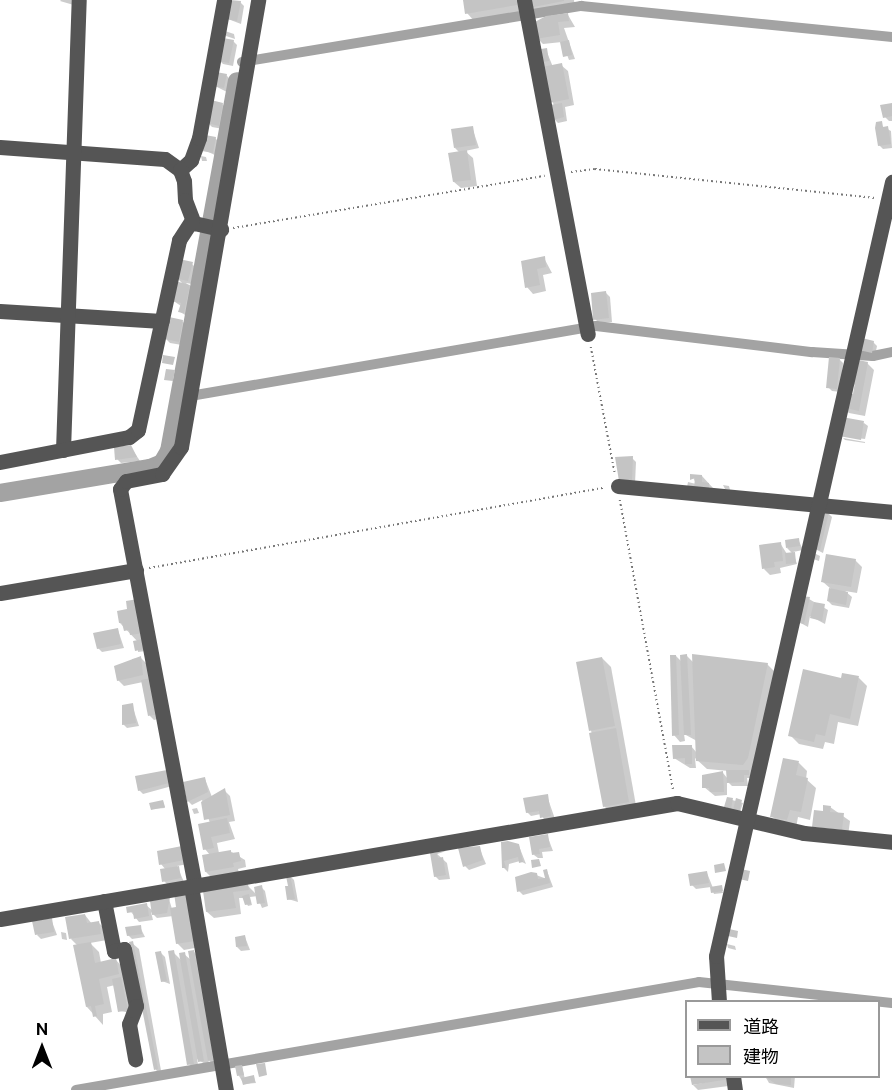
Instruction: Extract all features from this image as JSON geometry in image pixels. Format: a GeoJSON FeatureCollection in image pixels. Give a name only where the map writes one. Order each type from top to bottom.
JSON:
{"type":"FeatureCollection","features":[{"type":"Feature","properties":{"kind":"street"},"geometry":{"type":"LineString","coordinates":[[63,450],[79,0]]}},
{"type":"Feature","properties":{"kind":"street"},"geometry":{"type":"LineString","coordinates":[[180,170],[191,160],[199,138],[224,0]]}},
{"type":"Feature","properties":{"kind":"street"},"geometry":{"type":"LineString","coordinates":[[226,1090],[165,726],[120,489],[126,481],[162,474],[181,447],[208,226],[258,0]]}},
{"type":"Feature","properties":{"kind":"street"},"geometry":{"type":"LineString","coordinates":[[526,10],[587,328]]}},
{"type":"Feature","properties":{"kind":"street"},"geometry":{"type":"LineString","coordinates":[[0,147],[153,155],[180,170],[208,226]]}},
{"type":"Feature","properties":{"kind":"street"},"geometry":{"type":"LineString","coordinates":[[717,988],[716,956],[744,822],[816,505],[891,200],[892,182]]}},
{"type":"Feature","properties":{"kind":"street"},"geometry":{"type":"LineString","coordinates":[[0,462],[129,437],[138,430],[179,240],[208,226]]}},
{"type":"Feature","properties":{"kind":"street"},"geometry":{"type":"LineString","coordinates":[[0,311],[162,321]]}},
{"type":"Feature","properties":{"kind":"street"},"geometry":{"type":"LineString","coordinates":[[618,486],[892,512]]}},
{"type":"Feature","properties":{"kind":"street"},"geometry":{"type":"LineString","coordinates":[[0,593],[136,570]]}},
{"type":"Feature","properties":{"kind":"street"},"geometry":{"type":"LineString","coordinates":[[0,920],[677,804],[715,810],[744,822],[804,833],[892,842]]}},
{"type":"Feature","properties":{"kind":"street"},"geometry":{"type":"LineString","coordinates":[[104,902],[114,951],[124,949],[135,1006],[129,1024],[135,1059]]}},
{"type":"Feature","properties":{"kind":"path"},"geometry":{"type":"LineString","coordinates":[[208,226],[263,226],[558,174],[595,170],[891,200]]}},
{"type":"Feature","properties":{"kind":"path"},"geometry":{"type":"LineString","coordinates":[[587,328],[677,804]]}},
{"type":"Feature","properties":{"kind":"path"},"geometry":{"type":"LineString","coordinates":[[136,570],[618,486]]}},
{"type":"Feature","properties":{"kind":"building"},"geometry":{"type":"Polygon","coordinates":[[[230,0],[241,1],[237,21],[226,19],[230,0]]]}},
{"type":"Feature","properties":{"kind":"building"},"geometry":{"type":"Polygon","coordinates":[[[463,0],[517,0],[517,5],[465,14],[463,0]]]}},
{"type":"Feature","properties":{"kind":"building"},"geometry":{"type":"Polygon","coordinates":[[[526,0],[564,0],[564,1],[528,8],[526,0]]]}},
{"type":"Feature","properties":{"kind":"building"},"geometry":{"type":"Polygon","coordinates":[[[568,13],[569,21],[558,22],[560,35],[535,39],[533,23],[546,16],[568,13]]]}},
{"type":"Feature","properties":{"kind":"building"},"geometry":{"type":"Polygon","coordinates":[[[223,38],[234,40],[229,63],[217,61],[223,38]]]}},
{"type":"Feature","properties":{"kind":"building"},"geometry":{"type":"Polygon","coordinates":[[[569,40],[572,55],[563,57],[560,42],[569,40]]]}},
{"type":"Feature","properties":{"kind":"building"},"geometry":{"type":"Polygon","coordinates":[[[547,48],[549,61],[537,63],[535,50],[547,48]]]}},
{"type":"Feature","properties":{"kind":"building"},"geometry":{"type":"Polygon","coordinates":[[[562,63],[569,99],[549,103],[542,67],[562,63]]]}},
{"type":"Feature","properties":{"kind":"building"},"geometry":{"type":"Polygon","coordinates":[[[216,72],[227,74],[224,88],[213,86],[216,72]]]}},
{"type":"Feature","properties":{"kind":"building"},"geometry":{"type":"Polygon","coordinates":[[[211,100],[223,103],[219,126],[207,123],[211,100]]]}},
{"type":"Feature","properties":{"kind":"building"},"geometry":{"type":"Polygon","coordinates":[[[562,103],[564,117],[553,120],[550,105],[562,103]]]}},
{"type":"Feature","properties":{"kind":"building"},"geometry":{"type":"Polygon","coordinates":[[[892,103],[892,116],[883,118],[880,105],[892,103]]]}},
{"type":"Feature","properties":{"kind":"building"},"geometry":{"type":"Polygon","coordinates":[[[882,121],[883,127],[888,126],[891,144],[878,146],[875,128],[876,122],[882,121]]]}},
{"type":"Feature","properties":{"kind":"building"},"geometry":{"type":"Polygon","coordinates":[[[473,126],[476,145],[454,148],[451,129],[473,126]]]}},
{"type":"Feature","properties":{"kind":"building"},"geometry":{"type":"Polygon","coordinates":[[[205,135],[216,137],[213,153],[202,151],[205,135]]]}},
{"type":"Feature","properties":{"kind":"building"},"geometry":{"type":"Polygon","coordinates":[[[467,150],[471,180],[453,182],[448,153],[467,150]]]}},
{"type":"Feature","properties":{"kind":"building"},"geometry":{"type":"Polygon","coordinates":[[[545,256],[546,267],[537,269],[540,285],[525,288],[521,261],[545,256]]]}},
{"type":"Feature","properties":{"kind":"building"},"geometry":{"type":"Polygon","coordinates":[[[179,259],[193,262],[188,281],[174,278],[179,259]]]}},
{"type":"Feature","properties":{"kind":"building"},"geometry":{"type":"Polygon","coordinates":[[[175,281],[190,285],[184,313],[178,312],[181,303],[170,301],[175,281]]]}},
{"type":"Feature","properties":{"kind":"building"},"geometry":{"type":"Polygon","coordinates":[[[606,291],[609,318],[593,320],[591,293],[606,291]]]}},
{"type":"Feature","properties":{"kind":"building"},"geometry":{"type":"Polygon","coordinates":[[[169,317],[183,320],[179,342],[165,339],[169,317]]]}},
{"type":"Feature","properties":{"kind":"building"},"geometry":{"type":"Polygon","coordinates":[[[862,338],[874,341],[872,353],[859,350],[862,338]]]}},
{"type":"Feature","properties":{"kind":"building"},"geometry":{"type":"Polygon","coordinates":[[[163,355],[175,357],[173,365],[162,363],[163,355]]]}},
{"type":"Feature","properties":{"kind":"building"},"geometry":{"type":"Polygon","coordinates":[[[829,357],[840,358],[837,389],[826,388],[829,357]]]}},
{"type":"Feature","properties":{"kind":"building"},"geometry":{"type":"Polygon","coordinates":[[[853,359],[868,362],[859,411],[841,407],[844,392],[853,394],[855,382],[849,381],[853,359]]]}},
{"type":"Feature","properties":{"kind":"building"},"geometry":{"type":"Polygon","coordinates":[[[166,369],[175,370],[173,381],[164,380],[166,369]]]}},
{"type":"Feature","properties":{"kind":"building"},"geometry":{"type":"Polygon","coordinates":[[[842,417],[864,421],[861,440],[839,436],[842,417]]]}},
{"type":"Feature","properties":{"kind":"building"},"geometry":{"type":"Polygon","coordinates":[[[131,445],[137,457],[115,460],[114,447],[131,445]]]}},
{"type":"Feature","properties":{"kind":"building"},"geometry":{"type":"Polygon","coordinates":[[[633,456],[632,480],[619,481],[615,457],[633,456]]]}},
{"type":"Feature","properties":{"kind":"building"},"geometry":{"type":"Polygon","coordinates":[[[690,474],[702,475],[702,482],[709,483],[709,490],[694,488],[695,478],[690,480],[690,474]]]}},
{"type":"Feature","properties":{"kind":"building"},"geometry":{"type":"Polygon","coordinates":[[[820,510],[829,512],[820,550],[812,549],[820,510]]]}},
{"type":"Feature","properties":{"kind":"building"},"geometry":{"type":"Polygon","coordinates":[[[799,538],[800,546],[786,548],[785,540],[799,538]]]}},
{"type":"Feature","properties":{"kind":"building"},"geometry":{"type":"Polygon","coordinates":[[[781,542],[783,561],[774,562],[775,567],[762,569],[759,545],[781,542]]]}},
{"type":"Feature","properties":{"kind":"building"},"geometry":{"type":"Polygon","coordinates":[[[795,552],[796,563],[786,564],[785,553],[795,552]]]}},
{"type":"Feature","properties":{"kind":"building"},"geometry":{"type":"Polygon","coordinates":[[[826,554],[856,559],[851,587],[821,582],[826,554]]]}},
{"type":"Feature","properties":{"kind":"building"},"geometry":{"type":"Polygon","coordinates":[[[829,588],[848,592],[846,605],[827,601],[829,588]]]}},
{"type":"Feature","properties":{"kind":"building"},"geometry":{"type":"Polygon","coordinates":[[[801,596],[810,597],[804,624],[795,622],[801,596]]]}},
{"type":"Feature","properties":{"kind":"building"},"geometry":{"type":"Polygon","coordinates":[[[138,599],[144,633],[130,635],[129,630],[124,631],[122,623],[119,623],[117,611],[127,609],[126,601],[138,599]]]}},
{"type":"Feature","properties":{"kind":"building"},"geometry":{"type":"Polygon","coordinates":[[[814,602],[825,604],[822,621],[810,618],[814,602]]]}},
{"type":"Feature","properties":{"kind":"building"},"geometry":{"type":"Polygon","coordinates":[[[118,628],[121,644],[97,649],[93,633],[118,628]]]}},
{"type":"Feature","properties":{"kind":"building"},"geometry":{"type":"Polygon","coordinates":[[[143,639],[145,649],[135,651],[133,641],[143,639]]]}},
{"type":"Feature","properties":{"kind":"building"},"geometry":{"type":"Polygon","coordinates":[[[687,654],[691,735],[684,735],[680,655],[687,654]]]}},
{"type":"Feature","properties":{"kind":"building"},"geometry":{"type":"Polygon","coordinates":[[[692,654],[768,663],[748,758],[743,765],[696,761],[692,654]]]}},
{"type":"Feature","properties":{"kind":"building"},"geometry":{"type":"Polygon","coordinates":[[[670,655],[676,655],[679,735],[672,736],[670,655]]]}},
{"type":"Feature","properties":{"kind":"building"},"geometry":{"type":"Polygon","coordinates":[[[141,656],[143,675],[117,681],[114,666],[141,656]]]}},
{"type":"Feature","properties":{"kind":"building"},"geometry":{"type":"Polygon","coordinates":[[[602,657],[615,726],[589,731],[576,662],[602,657]]]}},
{"type":"Feature","properties":{"kind":"building"},"geometry":{"type":"Polygon","coordinates":[[[803,669],[841,678],[842,673],[859,676],[850,719],[830,714],[825,736],[816,734],[814,742],[788,736],[803,669]]]}},
{"type":"Feature","properties":{"kind":"building"},"geometry":{"type":"Polygon","coordinates":[[[152,678],[159,714],[148,716],[141,680],[152,678]]]}},
{"type":"Feature","properties":{"kind":"building"},"geometry":{"type":"Polygon","coordinates":[[[133,703],[136,723],[122,725],[122,705],[133,703]]]}},
{"type":"Feature","properties":{"kind":"building"},"geometry":{"type":"Polygon","coordinates":[[[616,728],[629,802],[603,807],[589,733],[616,728]]]}},
{"type":"Feature","properties":{"kind":"building"},"geometry":{"type":"Polygon","coordinates":[[[672,745],[692,745],[692,764],[685,764],[685,758],[673,759],[672,745]]]}},
{"type":"Feature","properties":{"kind":"building"},"geometry":{"type":"Polygon","coordinates":[[[783,758],[799,761],[796,775],[808,778],[801,812],[790,810],[787,820],[770,817],[783,758]]]}},
{"type":"Feature","properties":{"kind":"building"},"geometry":{"type":"Polygon","coordinates":[[[167,770],[169,783],[138,791],[135,776],[167,770]]]}},
{"type":"Feature","properties":{"kind":"building"},"geometry":{"type":"Polygon","coordinates":[[[726,770],[749,770],[749,775],[744,775],[744,782],[727,783],[726,770]]]}},
{"type":"Feature","properties":{"kind":"building"},"geometry":{"type":"Polygon","coordinates":[[[723,771],[724,792],[710,792],[709,788],[702,788],[702,775],[723,771]]]}},
{"type":"Feature","properties":{"kind":"building"},"geometry":{"type":"Polygon","coordinates":[[[205,777],[208,792],[187,802],[183,782],[205,777]]]}},
{"type":"Feature","properties":{"kind":"building"},"geometry":{"type":"Polygon","coordinates":[[[225,788],[230,815],[204,820],[201,802],[225,788]]]}},
{"type":"Feature","properties":{"kind":"building"},"geometry":{"type":"Polygon","coordinates":[[[548,794],[551,816],[540,818],[539,811],[526,813],[523,798],[548,794]]]}},
{"type":"Feature","properties":{"kind":"building"},"geometry":{"type":"Polygon","coordinates":[[[727,797],[733,798],[731,809],[724,807],[727,797]]]}},
{"type":"Feature","properties":{"kind":"building"},"geometry":{"type":"Polygon","coordinates":[[[736,798],[742,800],[739,812],[733,810],[736,798]]]}},
{"type":"Feature","properties":{"kind":"building"},"geometry":{"type":"Polygon","coordinates":[[[163,800],[165,807],[151,810],[149,803],[163,800]]]}},
{"type":"Feature","properties":{"kind":"building"},"geometry":{"type":"Polygon","coordinates":[[[823,805],[831,806],[830,812],[844,813],[842,830],[812,827],[814,810],[823,811],[823,805]]]}},
{"type":"Feature","properties":{"kind":"building"},"geometry":{"type":"Polygon","coordinates":[[[227,818],[230,833],[211,837],[214,848],[203,850],[198,824],[227,818]]]}},
{"type":"Feature","properties":{"kind":"building"},"geometry":{"type":"Polygon","coordinates":[[[548,834],[550,847],[539,849],[540,854],[532,855],[529,837],[548,834]]]}},
{"type":"Feature","properties":{"kind":"building"},"geometry":{"type":"Polygon","coordinates":[[[501,842],[519,844],[523,862],[519,863],[518,857],[504,861],[506,868],[502,868],[501,842]]]}},
{"type":"Feature","properties":{"kind":"building"},"geometry":{"type":"Polygon","coordinates":[[[182,846],[184,860],[159,865],[157,851],[182,846]]]}},
{"type":"Feature","properties":{"kind":"building"},"geometry":{"type":"Polygon","coordinates":[[[480,846],[483,860],[463,867],[458,848],[480,846]]]}},
{"type":"Feature","properties":{"kind":"building"},"geometry":{"type":"Polygon","coordinates":[[[231,850],[231,853],[239,852],[241,861],[233,863],[234,867],[205,872],[202,855],[231,850]]]}},
{"type":"Feature","properties":{"kind":"building"},"geometry":{"type":"Polygon","coordinates":[[[446,851],[437,854],[438,858],[443,857],[446,875],[434,877],[430,853],[446,851]]]}},
{"type":"Feature","properties":{"kind":"building"},"geometry":{"type":"Polygon","coordinates":[[[539,859],[541,866],[532,868],[531,860],[539,859]]]}},
{"type":"Feature","properties":{"kind":"building"},"geometry":{"type":"Polygon","coordinates":[[[724,863],[726,871],[715,873],[714,865],[724,863]]]}},
{"type":"Feature","properties":{"kind":"building"},"geometry":{"type":"Polygon","coordinates":[[[179,866],[181,878],[162,882],[160,869],[179,866]]]}},
{"type":"Feature","properties":{"kind":"building"},"geometry":{"type":"Polygon","coordinates":[[[547,869],[550,883],[517,892],[515,877],[531,872],[537,873],[538,879],[545,878],[543,870],[547,869]]]}},
{"type":"Feature","properties":{"kind":"building"},"geometry":{"type":"Polygon","coordinates":[[[741,869],[750,871],[748,881],[739,879],[741,869]]]}},
{"type":"Feature","properties":{"kind":"building"},"geometry":{"type":"Polygon","coordinates":[[[707,871],[709,883],[690,886],[688,874],[707,871]]]}},
{"type":"Feature","properties":{"kind":"building"},"geometry":{"type":"Polygon","coordinates":[[[290,875],[295,899],[287,900],[286,876],[290,875]]]}},
{"type":"Feature","properties":{"kind":"building"},"geometry":{"type":"Polygon","coordinates":[[[248,884],[249,890],[233,892],[236,908],[206,912],[203,891],[248,884]]]}},
{"type":"Feature","properties":{"kind":"building"},"geometry":{"type":"Polygon","coordinates":[[[262,885],[265,903],[257,904],[254,887],[262,885]]]}},
{"type":"Feature","properties":{"kind":"building"},"geometry":{"type":"Polygon","coordinates":[[[722,885],[723,891],[711,893],[710,887],[722,885]]]}},
{"type":"Feature","properties":{"kind":"building"},"geometry":{"type":"Polygon","coordinates":[[[186,891],[195,941],[176,944],[170,908],[176,907],[174,893],[186,891]]]}},
{"type":"Feature","properties":{"kind":"building"},"geometry":{"type":"Polygon","coordinates":[[[249,894],[251,904],[245,905],[242,896],[249,894]]]}},
{"type":"Feature","properties":{"kind":"building"},"geometry":{"type":"Polygon","coordinates":[[[170,897],[167,913],[152,915],[150,901],[170,897]]]}},
{"type":"Feature","properties":{"kind":"building"},"geometry":{"type":"Polygon","coordinates":[[[147,903],[149,916],[134,919],[133,912],[127,913],[126,907],[147,903]]]}},
{"type":"Feature","properties":{"kind":"building"},"geometry":{"type":"Polygon","coordinates":[[[85,914],[87,923],[99,921],[101,934],[69,939],[65,917],[85,914]]]}},
{"type":"Feature","properties":{"kind":"building"},"geometry":{"type":"Polygon","coordinates":[[[52,918],[54,932],[35,935],[32,921],[52,918]]]}},
{"type":"Feature","properties":{"kind":"building"},"geometry":{"type":"Polygon","coordinates":[[[141,925],[142,934],[127,936],[125,927],[141,925]]]}},
{"type":"Feature","properties":{"kind":"building"},"geometry":{"type":"Polygon","coordinates":[[[729,929],[738,931],[737,938],[728,936],[729,929]]]}},
{"type":"Feature","properties":{"kind":"building"},"geometry":{"type":"Polygon","coordinates":[[[245,935],[247,946],[236,947],[235,937],[245,935]]]}},
{"type":"Feature","properties":{"kind":"building"},"geometry":{"type":"Polygon","coordinates":[[[133,941],[158,1069],[154,1070],[129,942],[133,941]]]}},
{"type":"Feature","properties":{"kind":"building"},"geometry":{"type":"Polygon","coordinates":[[[91,942],[95,963],[116,958],[119,974],[99,979],[104,1004],[95,1006],[97,1016],[93,1017],[91,1006],[86,1007],[73,945],[91,942]]]}},
{"type":"Feature","properties":{"kind":"building"},"geometry":{"type":"Polygon","coordinates":[[[174,950],[194,1064],[187,1065],[168,951],[174,950]]]}},
{"type":"Feature","properties":{"kind":"building"},"geometry":{"type":"Polygon","coordinates":[[[194,950],[214,1060],[208,1061],[188,951],[194,950]]]}},
{"type":"Feature","properties":{"kind":"building"},"geometry":{"type":"Polygon","coordinates":[[[161,951],[167,981],[161,982],[155,952],[161,951]]]}},
{"type":"Feature","properties":{"kind":"building"},"geometry":{"type":"Polygon","coordinates":[[[185,952],[204,1061],[198,1062],[179,953],[185,952]]]}},
{"type":"Feature","properties":{"kind":"building"},"geometry":{"type":"Polygon","coordinates":[[[121,977],[128,1010],[118,1012],[112,979],[121,977]]]}},
{"type":"Feature","properties":{"kind":"building"},"geometry":{"type":"Polygon","coordinates":[[[265,1063],[267,1075],[259,1077],[256,1064],[265,1063]]]}},
{"type":"Feature","properties":{"kind":"building"},"geometry":{"type":"Polygon","coordinates":[[[242,1065],[244,1075],[237,1076],[235,1066],[242,1065]]]}},
{"type":"Feature","properties":{"kind":"building"},"geometry":{"type":"Polygon","coordinates":[[[254,1075],[255,1082],[243,1085],[241,1078],[254,1075]]]}},
{"type":"Feature","properties":{"kind":"building"},"geometry":{"type":"Polygon","coordinates":[[[690,1078],[730,1078],[730,1079],[692,1085],[690,1078]]]}},
{"type":"Feature","properties":{"kind":"building"},"geometry":{"type":"Polygon","coordinates":[[[767,1078],[791,1078],[791,1085],[776,1084],[767,1078]]]}},
{"type":"Feature","properties":{"kind":"waterway"},"geometry":{"type":"LineString","coordinates":[[242,62],[581,6],[892,37]]}},
{"type":"Feature","properties":{"kind":"waterway"},"geometry":{"type":"LineString","coordinates":[[0,493],[150,468],[162,463],[169,451],[237,81]]}},
{"type":"Feature","properties":{"kind":"waterway"},"geometry":{"type":"LineString","coordinates":[[196,395],[596,326],[812,352],[873,356],[892,352]]}},
{"type":"Feature","properties":{"kind":"waterway"},"geometry":{"type":"LineString","coordinates":[[76,1090],[699,982],[864,1000]]}},
{"type":"Feature","properties":{"kind":"waterway"},"geometry":{"type":"LineString","coordinates":[[880,1002],[892,1003]]}}]}
